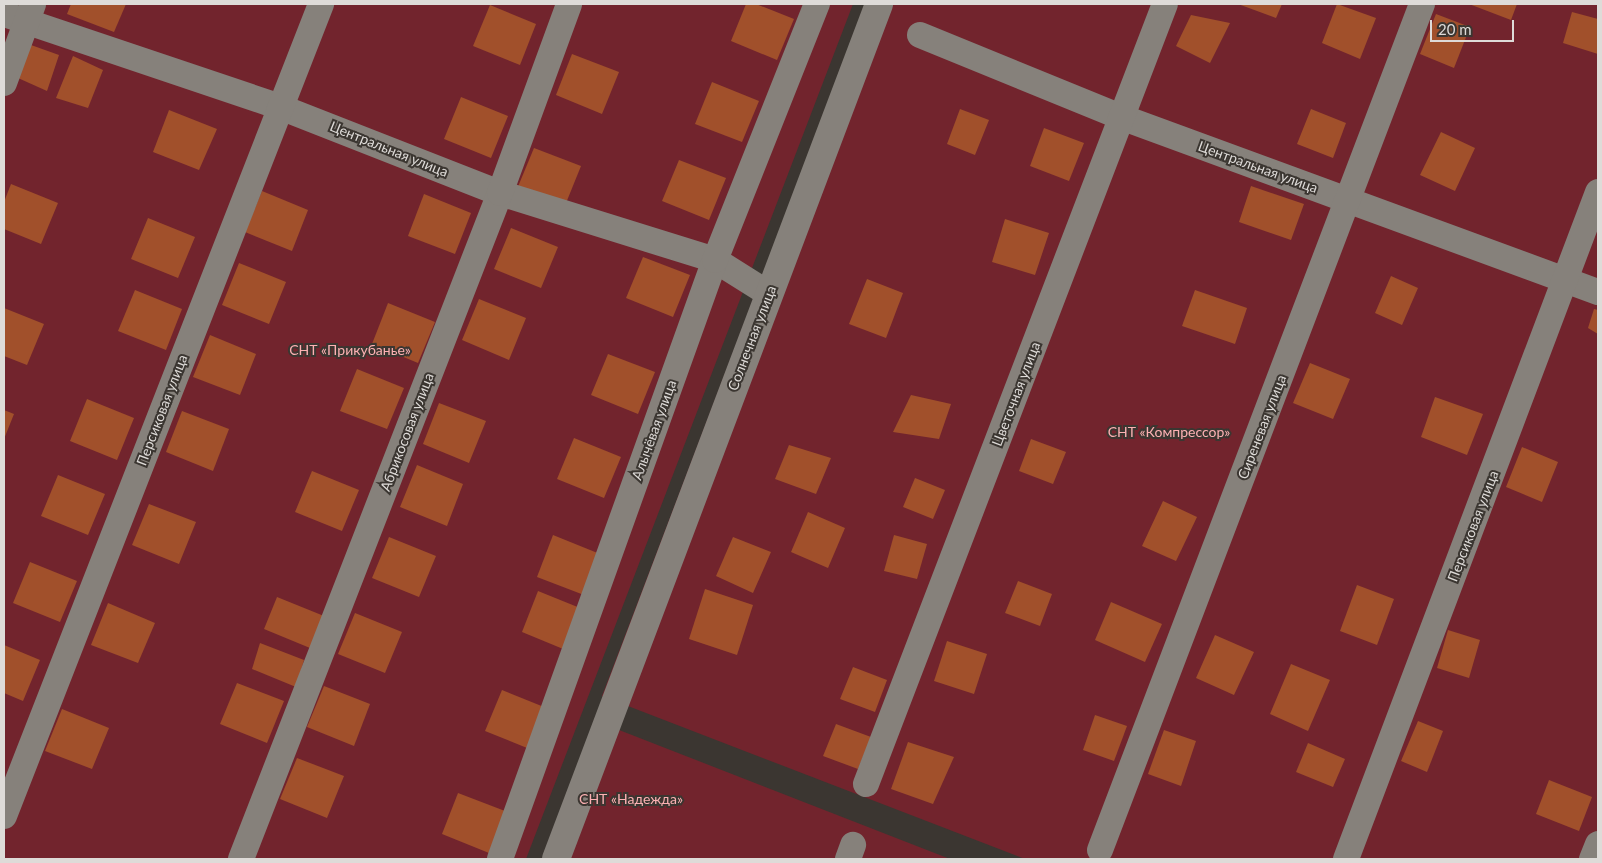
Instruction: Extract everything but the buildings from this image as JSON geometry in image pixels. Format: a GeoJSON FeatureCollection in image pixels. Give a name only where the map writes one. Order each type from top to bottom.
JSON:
{"type":"FeatureCollection","features":[{"type":"Feature","properties":{"kind":"street","name":"Персиковая улица"},"geometry":{"type":"LineString","coordinates":[[4,816],[320,4]]}},
{"type":"Feature","properties":{"kind":"street","name":"Абрикосовая улица"},"geometry":{"type":"LineString","coordinates":[[241,859],[500,193],[569,4]]}},
{"type":"Feature","properties":{"kind":"street","name":"Алычёвая улица"},"geometry":{"type":"LineString","coordinates":[[500,859],[715,260],[817,4]]}},
{"type":"Feature","properties":{"kind":"street","name":"Солнечная улица"},"geometry":{"type":"LineString","coordinates":[[556,859],[879,4]]}},
{"type":"Feature","properties":{"kind":"street","name":"Цветочная улица"},"geometry":{"type":"LineString","coordinates":[[866,784],[1165,4]]}},
{"type":"Feature","properties":{"kind":"street","name":"Сиреневая улица"},"geometry":{"type":"LineString","coordinates":[[1100,850],[1422,4]]}},
{"type":"Feature","properties":{"kind":"street","name":"Центральная улица"},"geometry":{"type":"LineString","coordinates":[[21,13],[280,106],[500,193],[715,260],[769,294]]}},
{"type":"Feature","properties":{"kind":"street"},"geometry":{"type":"LineString","coordinates":[[4,83],[21,13]]}},
{"type":"Feature","properties":{"kind":"street","name":"Центральная улица"},"geometry":{"type":"LineString","coordinates":[[920,35],[1122,117],[1598,292]]}},
{"type":"Feature","properties":{"kind":"street","name":"Персиковая улица"},"geometry":{"type":"LineString","coordinates":[[1346,859],[1566,281],[1598,192]]}},
{"type":"Feature","properties":{"kind":"street"},"geometry":{"type":"LineString","coordinates":[[1592,859],[1598,844]]}},
{"type":"Feature","properties":{"kind":"green space","name":"СНТ «Прикубанье»"},"geometry":{"type":"Polygon","coordinates":[[[4,4],[853,4],[526,859],[4,859],[4,4]]]}},
{"type":"Feature","properties":{"kind":"green space","name":"СНТ «Компрессор»"},"geometry":{"type":"Polygon","coordinates":[[[866,4],[1598,4],[1598,859],[1025,859],[602,696],[866,4]]]}},
{"type":"Feature","properties":{"kind":"green space","name":"СНТ «Надежда»"},"geometry":{"type":"Polygon","coordinates":[[[596,721],[950,859],[545,859],[596,721]]]}}]}
